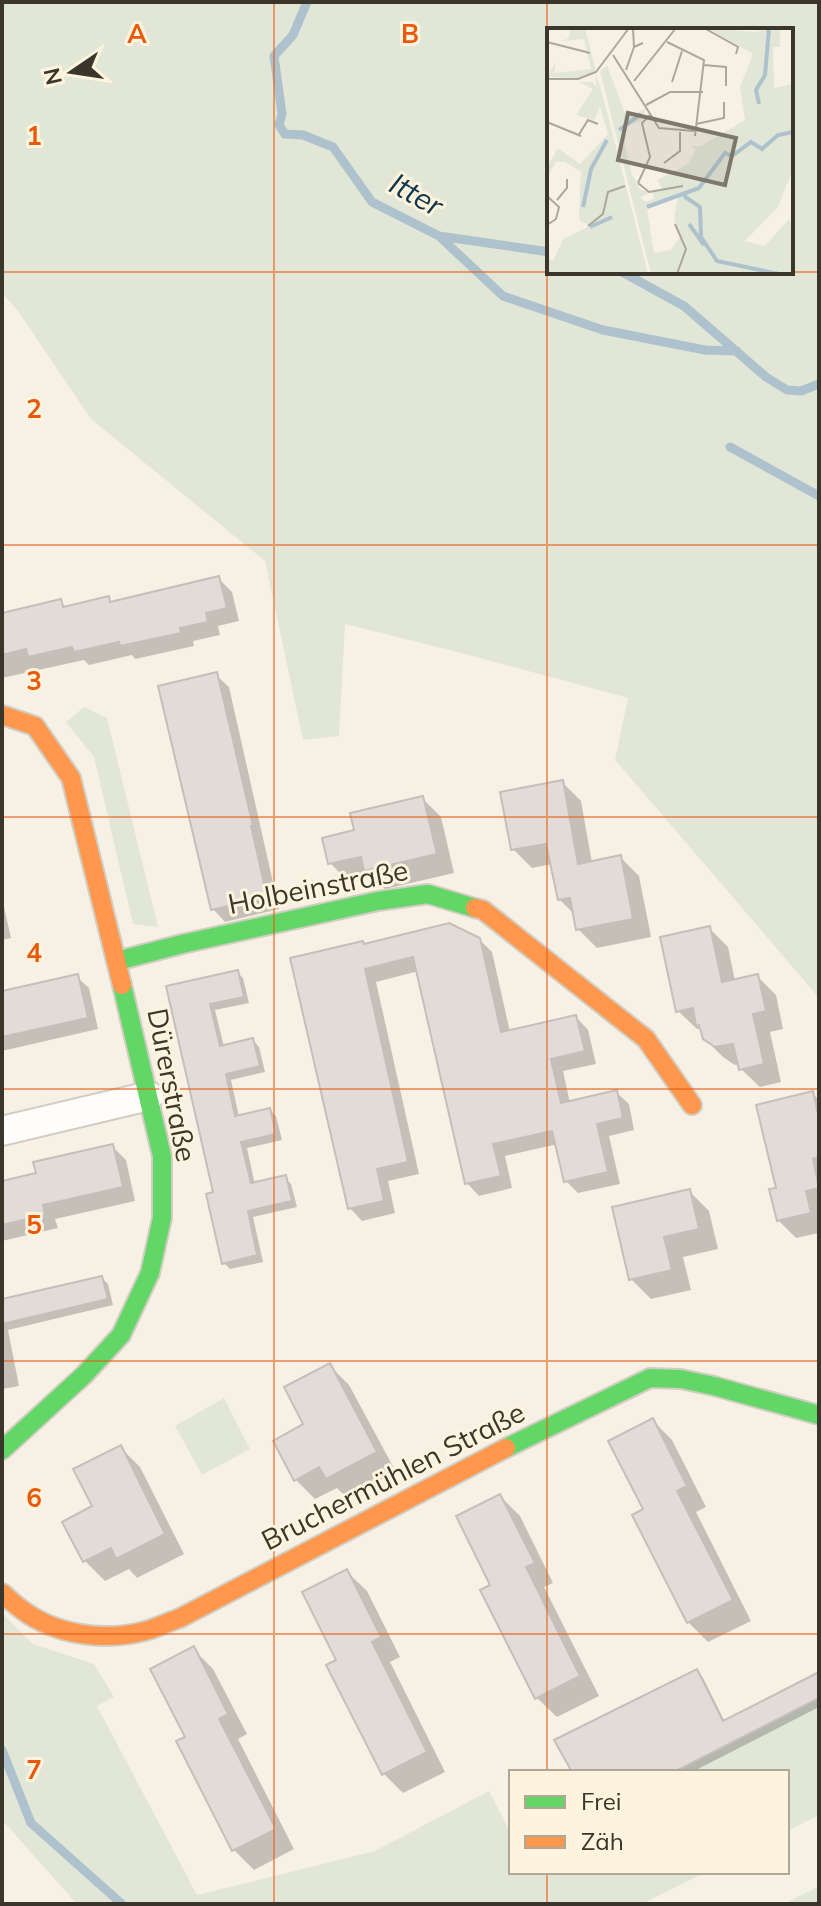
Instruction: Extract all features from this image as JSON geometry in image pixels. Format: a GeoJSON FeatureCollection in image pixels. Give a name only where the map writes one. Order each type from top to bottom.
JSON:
{"type":"FeatureCollection","features":[{"type":"Feature","properties":{"kind":"street","name":"Dürerstraße"},"geometry":{"type":"LineString","coordinates":[[2,715],[35,726],[71,778],[162,1156],[162,1218],[150,1273],[121,1335],[84,1375],[2,1450]]}},
{"type":"Feature","properties":{"kind":"street","name":"Holbeinstraße"},"geometry":{"type":"LineString","coordinates":[[117,961],[363,904],[428,894],[483,910],[646,1039],[692,1105]]}},
{"type":"Feature","properties":{"kind":"street"},"geometry":{"type":"LineString","coordinates":[[2,1131],[149,1096]]}},
{"type":"Feature","properties":{"kind":"street","name":"Bruchermühlen Straße"},"geometry":{"type":"LineString","coordinates":[[2,1593],[26,1613],[57,1629],[87,1635],[144,1631],[180,1618],[408,1498],[650,1378],[681,1379],[714,1386],[819,1415]]}},
{"type":"Feature","properties":{"kind":"shaded area"},"geometry":{"type":"Polygon","coordinates":[[[2,2],[819,2],[819,998],[615,760],[628,698],[345,624],[339,736],[303,740],[265,561],[91,419],[18,311],[2,293],[2,2]]]}},
{"type":"Feature","properties":{"kind":"shaded area"},"geometry":{"type":"Polygon","coordinates":[[[84,707],[107,718],[158,927],[133,924],[94,757],[66,722],[84,707]]]}},
{"type":"Feature","properties":{"kind":"shaded area"},"geometry":{"type":"Polygon","coordinates":[[[224,1398],[250,1449],[202,1475],[175,1426],[224,1398]]]}},
{"type":"Feature","properties":{"kind":"shaded area"},"geometry":{"type":"Polygon","coordinates":[[[2,1613],[33,1644],[94,1664],[114,1697],[97,1706],[197,1895],[375,1851],[489,1791],[509,1830],[509,1874],[702,1874],[642,1904],[77,1904],[2,1820],[2,1613]]]}},
{"type":"Feature","properties":{"kind":"shaded area"},"geometry":{"type":"Polygon","coordinates":[[[819,1698],[819,1815],[789,1830],[789,1770],[678,1770],[819,1698]]]}},
{"type":"Feature","properties":{"kind":"shaded area"},"geometry":{"type":"Polygon","coordinates":[[[819,1886],[819,1904],[784,1904],[819,1886]]]}},
{"type":"Feature","properties":{"kind":"building"},"geometry":{"type":"Polygon","coordinates":[[[219,576],[227,608],[206,613],[208,622],[180,628],[181,633],[74,652],[72,647],[28,657],[26,649],[2,655],[2,613],[61,599],[63,607],[109,596],[110,602],[219,576]]]}},
{"type":"Feature","properties":{"kind":"building"},"geometry":{"type":"Polygon","coordinates":[[[217,672],[267,897],[211,910],[158,686],[217,672]]]}},
{"type":"Feature","properties":{"kind":"building"},"geometry":{"type":"Polygon","coordinates":[[[563,780],[578,864],[621,855],[633,919],[576,930],[570,898],[558,900],[546,844],[511,850],[500,792],[563,780]]]}},
{"type":"Feature","properties":{"kind":"building"},"geometry":{"type":"Polygon","coordinates":[[[423,796],[437,854],[364,871],[361,857],[328,864],[322,838],[354,830],[350,813],[423,796]]]}},
{"type":"Feature","properties":{"kind":"building"},"geometry":{"type":"Polygon","coordinates":[[[449,923],[480,938],[501,1032],[576,1015],[585,1051],[551,1059],[561,1103],[617,1090],[623,1118],[597,1124],[608,1172],[564,1182],[552,1131],[493,1144],[501,1176],[465,1184],[413,957],[365,969],[408,1162],[377,1169],[384,1201],[348,1209],[290,958],[449,923]]]}},
{"type":"Feature","properties":{"kind":"building"},"geometry":{"type":"Polygon","coordinates":[[[710,926],[722,982],[758,974],[766,1011],[753,1014],[764,1064],[739,1070],[733,1044],[715,1047],[703,1039],[699,1025],[696,1026],[693,1008],[676,1012],[660,937],[710,926]]]}},
{"type":"Feature","properties":{"kind":"building"},"geometry":{"type":"Polygon","coordinates":[[[238,970],[244,997],[210,1004],[220,1046],[253,1038],[260,1066],[226,1074],[235,1116],[270,1108],[276,1134],[241,1142],[251,1183],[286,1175],[292,1201],[248,1211],[257,1255],[222,1264],[206,1194],[213,1192],[166,986],[238,970]]]}},
{"type":"Feature","properties":{"kind":"building"},"geometry":{"type":"Polygon","coordinates":[[[78,974],[88,1018],[2,1037],[2,991],[78,974]]]}},
{"type":"Feature","properties":{"kind":"building"},"geometry":{"type":"Polygon","coordinates":[[[813,1091],[819,1118],[819,1157],[813,1159],[819,1188],[806,1191],[811,1213],[777,1221],[769,1189],[776,1188],[756,1105],[813,1091]]]}},
{"type":"Feature","properties":{"kind":"building"},"geometry":{"type":"Polygon","coordinates":[[[113,1144],[123,1187],[43,1205],[45,1215],[2,1225],[2,1181],[36,1173],[33,1162],[113,1144]]]}},
{"type":"Feature","properties":{"kind":"building"},"geometry":{"type":"Polygon","coordinates":[[[690,1189],[699,1229],[664,1237],[672,1270],[629,1280],[612,1207],[690,1189]]]}},
{"type":"Feature","properties":{"kind":"building"},"geometry":{"type":"Polygon","coordinates":[[[102,1276],[108,1299],[2,1324],[2,1299],[102,1276]]]}},
{"type":"Feature","properties":{"kind":"building"},"geometry":{"type":"Polygon","coordinates":[[[330,1363],[377,1452],[326,1479],[319,1467],[294,1481],[273,1441],[303,1424],[284,1387],[330,1363]]]}},
{"type":"Feature","properties":{"kind":"building"},"geometry":{"type":"Polygon","coordinates":[[[653,1418],[687,1486],[677,1491],[733,1600],[687,1623],[632,1515],[643,1509],[608,1441],[653,1418]]]}},
{"type":"Feature","properties":{"kind":"building"},"geometry":{"type":"Polygon","coordinates":[[[121,1445],[165,1534],[116,1559],[111,1548],[83,1562],[62,1522],[92,1506],[73,1469],[121,1445]]]}},
{"type":"Feature","properties":{"kind":"building"},"geometry":{"type":"Polygon","coordinates":[[[500,1494],[535,1563],[526,1567],[580,1676],[535,1699],[480,1590],[490,1585],[456,1516],[500,1494]]]}},
{"type":"Feature","properties":{"kind":"building"},"geometry":{"type":"Polygon","coordinates":[[[347,1569],[381,1637],[372,1642],[427,1752],[382,1775],[326,1665],[336,1660],[302,1592],[347,1569]]]}},
{"type":"Feature","properties":{"kind":"building"},"geometry":{"type":"Polygon","coordinates":[[[194,1646],[228,1714],[219,1719],[276,1829],[232,1851],[176,1741],[185,1737],[150,1669],[194,1646]]]}},
{"type":"Feature","properties":{"kind":"building"},"geometry":{"type":"Polygon","coordinates":[[[697,1669],[723,1721],[819,1672],[819,1698],[678,1770],[571,1770],[554,1740],[697,1669]]]}},
{"type":"Feature","properties":{"kind":"waterway","name":"Itter"},"geometry":{"type":"LineString","coordinates":[[307,2],[293,35],[274,56],[282,114],[279,125],[285,134],[303,135],[333,147],[372,202],[439,236],[547,252]]}},
{"type":"Feature","properties":{"kind":"waterway"},"geometry":{"type":"LineString","coordinates":[[439,236],[503,296],[603,330],[705,350],[737,351]]}},
{"type":"Feature","properties":{"kind":"waterway","name":"Itter"},"geometry":{"type":"LineString","coordinates":[[626,274],[684,306],[766,377],[787,390],[801,391],[819,384]]}},
{"type":"Feature","properties":{"kind":"waterway"},"geometry":{"type":"LineString","coordinates":[[730,447],[819,496]]}},
{"type":"Feature","properties":{"kind":"waterway"},"geometry":{"type":"LineString","coordinates":[[2,1750],[31,1823],[122,1904]]}},
{"type":"Feature","properties":{"kind":"traffic: fast"},"geometry":{"type":"LineString","coordinates":[[117,961],[378,901],[428,894],[475,908]]}},
{"type":"Feature","properties":{"kind":"traffic: fast"},"geometry":{"type":"LineString","coordinates":[[2,1450],[84,1375],[121,1335],[150,1273],[162,1218],[162,1156],[122,985]]}},
{"type":"Feature","properties":{"kind":"traffic: fast"},"geometry":{"type":"LineString","coordinates":[[506,1448],[650,1378],[681,1379],[714,1386],[819,1415]]}},
{"type":"Feature","properties":{"kind":"traffic: slow"},"geometry":{"type":"LineString","coordinates":[[2,715],[35,726],[71,778],[122,985]]}},
{"type":"Feature","properties":{"kind":"traffic: slow"},"geometry":{"type":"LineString","coordinates":[[475,908],[483,910],[646,1039],[692,1105]]}},
{"type":"Feature","properties":{"kind":"traffic: slow"},"geometry":{"type":"LineString","coordinates":[[2,1593],[34,1618],[64,1630],[97,1636],[149,1630],[180,1618],[506,1448]]}}]}
